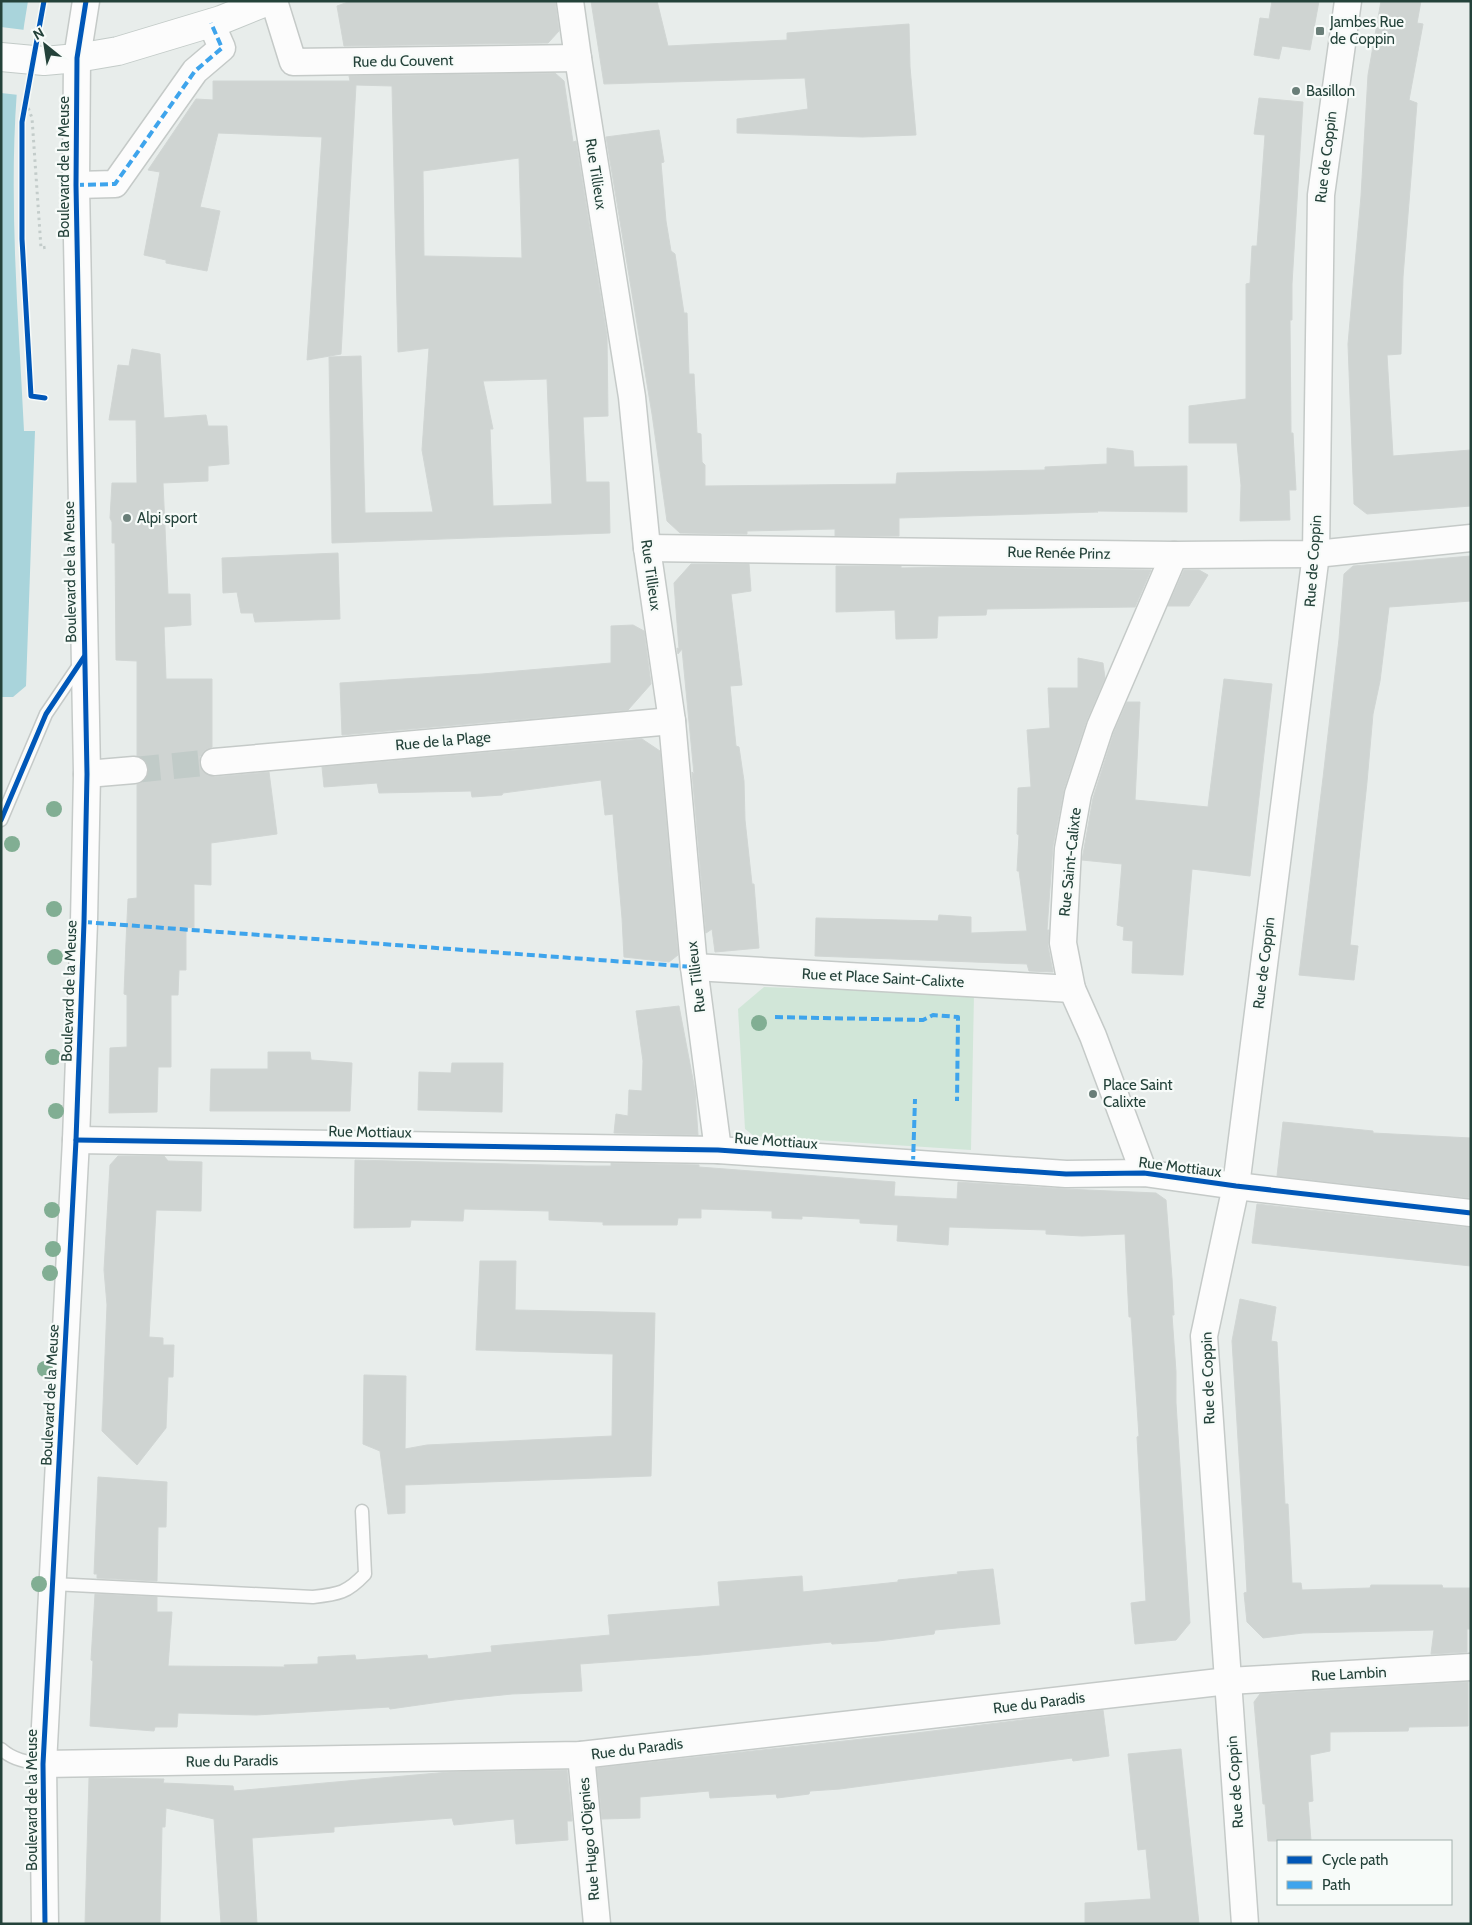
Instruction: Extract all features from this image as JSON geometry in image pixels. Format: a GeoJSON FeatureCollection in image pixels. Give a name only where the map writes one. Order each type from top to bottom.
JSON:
{"type":"FeatureCollection","features":[{"type":"Feature","properties":{"kind":"main road"},"geometry":{"type":"LineString","coordinates":[[1,57],[44,61],[118,51],[211,23],[268,1]]}},
{"type":"Feature","properties":{"kind":"street","name":"Boulevard de la Meuse"},"geometry":{"type":"LineString","coordinates":[[45,1924],[43,1764],[76,1140],[84,922],[87,774],[76,185],[77,58],[86,1]]}},
{"type":"Feature","properties":{"kind":"street","name":"Rue du Couvent"},"geometry":{"type":"LineString","coordinates":[[274,1],[293,62],[578,58]]}},
{"type":"Feature","properties":{"kind":"street","name":"Rue Tillieux"},"geometry":{"type":"LineString","coordinates":[[570,1],[632,397],[647,548],[672,721],[694,967],[718,1150]]}},
{"type":"Feature","properties":{"kind":"street","name":"Rue de Coppin"},"geometry":{"type":"LineString","coordinates":[[1245,1924],[1204,1336],[1236,1186],[1316,554],[1320,195],[1348,1]]}},
{"type":"Feature","properties":{"kind":"street"},"geometry":{"type":"LineString","coordinates":[[76,185],[115,184],[195,71],[222,48],[211,23]]}},
{"type":"Feature","properties":{"kind":"street","name":"Rue Renée Prinz"},"geometry":{"type":"LineString","coordinates":[[647,548],[1174,555],[1316,554],[1471,538]]}},
{"type":"Feature","properties":{"kind":"street","name":"Rue Saint-Calixte"},"geometry":{"type":"LineString","coordinates":[[1144,1173],[1093,1036],[1072,989],[1063,943],[1068,849],[1078,794],[1100,727],[1174,555]]}},
{"type":"Feature","properties":{"kind":"street","name":"Rue de la Plage"},"geometry":{"type":"LineString","coordinates":[[214,762],[672,721]]}},
{"type":"Feature","properties":{"kind":"street"},"geometry":{"type":"LineString","coordinates":[[87,774],[134,770]]}},
{"type":"Feature","properties":{"kind":"street","name":"Rue et Place Saint-Calixte"},"geometry":{"type":"LineString","coordinates":[[694,967],[1072,989]]}},
{"type":"Feature","properties":{"kind":"street","name":"Rue Mottiaux"},"geometry":{"type":"LineString","coordinates":[[76,1140],[718,1150],[1066,1174],[1144,1173],[1236,1186],[1471,1213]]}},
{"type":"Feature","properties":{"kind":"street","name":"Rue Lambin"},"geometry":{"type":"LineString","coordinates":[[1228,1681],[1471,1667]]}},
{"type":"Feature","properties":{"kind":"street","name":"Rue du Paradis"},"geometry":{"type":"LineString","coordinates":[[43,1764],[581,1755],[1228,1681]]}},
{"type":"Feature","properties":{"kind":"street","name":"Rue Hugo d'Oignies"},"geometry":{"type":"LineString","coordinates":[[581,1755],[596,1924]]}},
{"type":"Feature","properties":{"kind":"lane"},"geometry":{"type":"LineString","coordinates":[[1,820],[46,714],[84,657]]}},
{"type":"Feature","properties":{"kind":"lane"},"geometry":{"type":"LineString","coordinates":[[52,1584],[313,1597],[334,1595],[351,1588],[365,1574],[362,1511]]}},
{"type":"Feature","properties":{"kind":"lane"},"geometry":{"type":"LineString","coordinates":[[1,1749],[8,1755],[26,1762],[43,1764]]}},
{"type":"Feature","properties":{"kind":"path"},"geometry":{"type":"LineString","coordinates":[[24,116],[28,93]]}},
{"type":"Feature","properties":{"kind":"path"},"geometry":{"type":"LineString","coordinates":[[26,102],[32,118],[41,248]]}},
{"type":"Feature","properties":{"kind":"green space"},"geometry":{"type":"Polygon","coordinates":[[[764,987],[974,994],[971,1150],[754,1136],[745,1129],[738,1009],[764,987]]]}},
{"type":"Feature","properties":{"kind":"water"},"geometry":{"type":"Polygon","coordinates":[[[1,1],[28,1],[20,54],[16,108],[14,216],[24,431],[35,431],[26,686],[13,697],[1,697],[1,1]]]}},
{"type":"Feature","properties":{"kind":"pier"},"geometry":{"type":"Polygon","coordinates":[[[1,27],[25,30],[19,95],[1,93],[1,27]]]}},
{"type":"Feature","properties":{"kind":"building"},"geometry":{"type":"Polygon","coordinates":[[[351,1],[555,1],[559,31],[548,43],[344,46],[337,6],[351,1]]]}},
{"type":"Feature","properties":{"kind":"building"},"geometry":{"type":"Polygon","coordinates":[[[591,1],[657,1],[668,46],[787,40],[787,33],[909,24],[910,67],[916,135],[862,137],[737,133],[737,119],[808,109],[805,78],[604,84],[591,1]]]}},
{"type":"Feature","properties":{"kind":"building"},"geometry":{"type":"Polygon","coordinates":[[[1272,1],[1319,1],[1310,50],[1282,46],[1279,59],[1254,55],[1260,18],[1269,19],[1272,1]]]}},
{"type":"Feature","properties":{"kind":"building"},"geometry":{"type":"Polygon","coordinates":[[[1381,1],[1421,1],[1417,23],[1423,24],[1409,100],[1417,103],[1403,277],[1401,354],[1387,355],[1393,456],[1471,450],[1471,506],[1367,514],[1354,504],[1348,344],[1361,196],[1368,75],[1381,1]]]}},
{"type":"Feature","properties":{"kind":"building"},"geometry":{"type":"Polygon","coordinates":[[[555,73],[564,81],[573,142],[576,141],[607,336],[608,416],[583,417],[586,482],[609,482],[610,533],[332,543],[329,357],[361,356],[365,513],[433,512],[422,450],[429,348],[398,352],[392,86],[356,85],[341,354],[307,360],[322,137],[218,133],[200,207],[220,211],[207,271],[166,263],[166,260],[144,255],[160,172],[148,170],[196,99],[213,100],[213,81],[350,81],[349,76],[555,73]],[[519,158],[423,171],[424,256],[522,258],[519,158]],[[547,379],[483,381],[493,429],[490,429],[493,506],[552,504],[547,379]]]}},
{"type":"Feature","properties":{"kind":"building"},"geometry":{"type":"Polygon","coordinates":[[[1259,98],[1303,102],[1292,284],[1292,320],[1290,320],[1291,433],[1293,433],[1296,490],[1289,490],[1290,520],[1240,521],[1241,485],[1237,443],[1189,443],[1189,406],[1246,399],[1246,284],[1250,283],[1252,246],[1257,246],[1265,135],[1254,134],[1259,98]]]}},
{"type":"Feature","properties":{"kind":"building"},"geometry":{"type":"Polygon","coordinates":[[[659,130],[664,162],[661,163],[666,221],[671,251],[675,254],[684,313],[687,313],[689,374],[694,374],[697,433],[701,434],[702,462],[705,465],[705,486],[896,484],[897,473],[1045,470],[1045,467],[1107,464],[1107,448],[1133,451],[1134,467],[1187,466],[1187,512],[1095,511],[1098,512],[899,518],[899,536],[835,536],[835,529],[747,531],[747,534],[680,533],[667,521],[652,414],[606,137],[659,130]]]}},
{"type":"Feature","properties":{"kind":"building"},"geometry":{"type":"Polygon","coordinates":[[[132,349],[160,354],[164,418],[206,415],[208,426],[227,426],[229,464],[208,466],[208,481],[163,483],[168,594],[190,594],[191,625],[164,627],[166,679],[212,679],[212,747],[205,750],[200,756],[199,763],[207,775],[215,777],[269,772],[277,834],[211,843],[211,885],[194,884],[194,928],[186,927],[186,970],[179,970],[178,995],[171,995],[171,1067],[158,1067],[157,1112],[109,1113],[110,1048],[127,1047],[127,995],[124,994],[128,899],[137,898],[137,784],[143,782],[147,777],[149,769],[146,761],[137,756],[137,661],[116,660],[115,543],[112,543],[112,522],[110,518],[112,483],[137,483],[136,420],[109,420],[118,365],[129,366],[132,349]]]}},
{"type":"Feature","properties":{"kind":"building"},"geometry":{"type":"Polygon","coordinates":[[[338,553],[340,619],[255,622],[253,613],[241,613],[237,592],[223,593],[222,558],[338,553]]]}},
{"type":"Feature","properties":{"kind":"building"},"geometry":{"type":"Polygon","coordinates":[[[1471,556],[1471,601],[1389,607],[1380,681],[1373,714],[1350,945],[1358,946],[1354,980],[1299,975],[1339,639],[1344,574],[1353,566],[1471,556]]]}},
{"type":"Feature","properties":{"kind":"building"},"geometry":{"type":"Polygon","coordinates":[[[691,564],[749,564],[751,591],[731,594],[742,685],[730,686],[736,746],[739,747],[744,781],[745,820],[752,884],[754,884],[759,948],[715,952],[712,929],[706,933],[682,649],[678,654],[677,648],[679,649],[674,583],[691,564]]]}},
{"type":"Feature","properties":{"kind":"building"},"geometry":{"type":"Polygon","coordinates":[[[836,566],[1151,570],[1135,607],[987,609],[986,615],[938,616],[937,638],[896,639],[895,610],[836,612],[836,566]]]}},
{"type":"Feature","properties":{"kind":"building"},"geometry":{"type":"Polygon","coordinates":[[[1184,570],[1199,570],[1208,575],[1189,606],[1168,606],[1184,570]]]}},
{"type":"Feature","properties":{"kind":"building"},"geometry":{"type":"Polygon","coordinates":[[[633,625],[644,631],[651,684],[628,710],[342,735],[340,683],[611,663],[611,626],[633,625]]]}},
{"type":"Feature","properties":{"kind":"building"},"geometry":{"type":"Polygon","coordinates":[[[1078,658],[1103,663],[1105,678],[1086,722],[1064,789],[1053,846],[1047,930],[1049,930],[1048,946],[1053,972],[1029,971],[1027,964],[815,956],[816,918],[938,921],[939,915],[971,917],[971,933],[1027,931],[1019,871],[1017,871],[1019,835],[1017,834],[1018,788],[1031,787],[1027,730],[1050,728],[1048,688],[1078,688],[1078,658]]]}},
{"type":"Feature","properties":{"kind":"building"},"geometry":{"type":"Polygon","coordinates":[[[1224,679],[1272,684],[1250,876],[1192,869],[1183,975],[1132,973],[1133,941],[1123,940],[1124,927],[1117,925],[1122,864],[1082,860],[1093,798],[1114,732],[1127,702],[1140,702],[1135,800],[1208,807],[1224,679]]]}},
{"type":"Feature","properties":{"kind":"building"},"geometry":{"type":"Polygon","coordinates":[[[642,739],[660,751],[678,955],[669,962],[624,957],[613,814],[605,815],[601,780],[503,793],[502,795],[472,797],[471,791],[379,793],[377,783],[324,787],[322,767],[642,739]]]}},
{"type":"Feature","properties":{"kind":"building"},"geometry":{"type":"Polygon","coordinates":[[[679,1006],[695,1090],[698,1135],[614,1133],[616,1114],[628,1116],[629,1090],[642,1091],[643,1061],[636,1011],[679,1006]]]}},
{"type":"Feature","properties":{"kind":"building"},"geometry":{"type":"Polygon","coordinates":[[[268,1052],[310,1052],[311,1060],[352,1063],[350,1111],[210,1111],[211,1069],[268,1069],[268,1052]]]}},
{"type":"Feature","properties":{"kind":"building"},"geometry":{"type":"Polygon","coordinates":[[[452,1063],[503,1063],[502,1112],[418,1110],[419,1072],[451,1073],[452,1063]]]}},
{"type":"Feature","properties":{"kind":"building"},"geometry":{"type":"Polygon","coordinates":[[[1283,1122],[1373,1131],[1373,1133],[1471,1138],[1471,1198],[1277,1176],[1283,1122]]]}},
{"type":"Feature","properties":{"kind":"building"},"geometry":{"type":"Polygon","coordinates":[[[118,1156],[164,1156],[168,1161],[202,1162],[201,1211],[156,1210],[149,1337],[163,1338],[163,1345],[174,1345],[173,1377],[168,1377],[166,1428],[137,1465],[102,1431],[107,1305],[104,1270],[110,1165],[118,1156]]]}},
{"type":"Feature","properties":{"kind":"building"},"geometry":{"type":"Polygon","coordinates":[[[355,1160],[586,1166],[611,1166],[611,1163],[699,1165],[699,1167],[895,1182],[894,1196],[957,1199],[958,1182],[1156,1193],[1166,1200],[1172,1278],[1176,1403],[1190,1623],[1176,1640],[1135,1644],[1131,1603],[1146,1601],[1137,1437],[1139,1436],[1131,1317],[1129,1317],[1125,1234],[1082,1236],[1046,1234],[1046,1230],[949,1227],[948,1245],[897,1241],[898,1225],[860,1223],[860,1219],[802,1216],[802,1219],[772,1218],[772,1211],[701,1209],[701,1218],[678,1218],[677,1225],[603,1225],[603,1222],[549,1220],[549,1211],[464,1209],[463,1221],[411,1220],[410,1227],[354,1228],[355,1160]]]}},
{"type":"Feature","properties":{"kind":"building"},"geometry":{"type":"Polygon","coordinates":[[[1257,1204],[1471,1228],[1471,1266],[1252,1243],[1257,1204]]]}},
{"type":"Feature","properties":{"kind":"building"},"geometry":{"type":"Polygon","coordinates":[[[480,1261],[516,1261],[515,1310],[655,1313],[651,1476],[405,1485],[405,1513],[388,1514],[380,1451],[363,1444],[364,1375],[406,1376],[405,1449],[427,1445],[612,1436],[613,1354],[476,1350],[480,1261]]]}},
{"type":"Feature","properties":{"kind":"building"},"geometry":{"type":"Polygon","coordinates":[[[1240,1299],[1276,1307],[1271,1341],[1277,1342],[1285,1504],[1288,1504],[1292,1583],[1301,1583],[1302,1590],[1370,1588],[1371,1585],[1442,1585],[1443,1588],[1471,1588],[1471,1629],[1467,1629],[1467,1652],[1431,1654],[1434,1630],[1303,1633],[1263,1638],[1247,1622],[1244,1593],[1247,1592],[1232,1341],[1240,1299]]]}},
{"type":"Feature","properties":{"kind":"building"},"geometry":{"type":"Polygon","coordinates":[[[98,1477],[167,1482],[166,1527],[158,1527],[157,1581],[97,1578],[97,1574],[94,1574],[98,1477]]]}},
{"type":"Feature","properties":{"kind":"building"},"geometry":{"type":"Polygon","coordinates":[[[993,1569],[1000,1624],[935,1630],[934,1634],[878,1641],[832,1644],[831,1642],[701,1655],[580,1664],[582,1691],[512,1694],[390,1709],[389,1707],[256,1715],[178,1713],[177,1727],[155,1727],[154,1731],[90,1726],[95,1594],[157,1597],[157,1612],[172,1612],[168,1666],[285,1667],[284,1665],[318,1664],[318,1657],[355,1655],[356,1660],[427,1655],[428,1659],[492,1652],[491,1646],[610,1635],[608,1615],[720,1606],[718,1582],[802,1576],[803,1592],[993,1569]]]}},
{"type":"Feature","properties":{"kind":"building"},"geometry":{"type":"Polygon","coordinates":[[[1468,1682],[1468,1726],[1409,1727],[1408,1731],[1330,1732],[1330,1751],[1310,1755],[1313,1801],[1308,1802],[1311,1840],[1268,1841],[1254,1702],[1260,1694],[1468,1682]]]}},
{"type":"Feature","properties":{"kind":"building"},"geometry":{"type":"Polygon","coordinates":[[[1103,1710],[1109,1756],[1073,1761],[1072,1758],[840,1789],[810,1791],[809,1794],[777,1798],[776,1794],[710,1798],[709,1791],[640,1797],[640,1818],[602,1819],[597,1768],[908,1734],[1103,1710]]]}},
{"type":"Feature","properties":{"kind":"building"},"geometry":{"type":"Polygon","coordinates":[[[1181,1749],[1199,1924],[1085,1924],[1085,1903],[1151,1899],[1146,1849],[1138,1850],[1128,1754],[1181,1749]]]}},
{"type":"Feature","properties":{"kind":"building"},"geometry":{"type":"Polygon","coordinates":[[[567,1770],[572,1821],[567,1821],[568,1840],[516,1844],[514,1819],[454,1825],[452,1818],[334,1827],[334,1832],[252,1838],[257,1924],[221,1924],[214,1819],[166,1808],[165,1827],[162,1827],[160,1924],[85,1924],[89,1778],[164,1779],[163,1783],[233,1786],[234,1791],[449,1772],[567,1770]]]}},
{"type":"Feature","properties":{"kind":"tunnel"},"geometry":{"type":"LineString","coordinates":[[134,770],[214,762]]}},
{"type":"Feature","properties":{"kind":"marked path"},"geometry":{"type":"LineString","coordinates":[[76,185],[115,184],[195,71],[222,48],[211,23]]}},
{"type":"Feature","properties":{"kind":"marked path"},"geometry":{"type":"LineString","coordinates":[[84,922],[694,967]]}},
{"type":"Feature","properties":{"kind":"marked path"},"geometry":{"type":"LineString","coordinates":[[775,1017],[923,1020],[933,1015],[958,1017],[957,1101]]}},
{"type":"Feature","properties":{"kind":"marked path"},"geometry":{"type":"LineString","coordinates":[[913,1164],[915,1099]]}},
{"type":"Feature","properties":{"kind":"cycle path"},"geometry":{"type":"LineString","coordinates":[[44,1],[22,122],[22,239],[31,396],[45,398]]}},
{"type":"Feature","properties":{"kind":"cycle path"},"geometry":{"type":"LineString","coordinates":[[45,1924],[43,1764],[76,1140],[84,922],[87,774],[76,185],[77,58],[86,1]]}},
{"type":"Feature","properties":{"kind":"cycle path"},"geometry":{"type":"LineString","coordinates":[[1,820],[46,714],[84,657]]}},
{"type":"Feature","properties":{"kind":"cycle path"},"geometry":{"type":"LineString","coordinates":[[76,1140],[718,1150],[1066,1174],[1144,1173],[1236,1186],[1471,1213]]}},
{"type":"Feature","properties":{"kind":"place","name":"Jambes Rue de Coppin"},"geometry":{"type":"Point","coordinates":[1320,31]}},
{"type":"Feature","properties":{"kind":"place","name":"Basillon"},"geometry":{"type":"Point","coordinates":[1296,91]}},
{"type":"Feature","properties":{"kind":"place","name":"Alpi sport"},"geometry":{"type":"Point","coordinates":[127,518]}},
{"type":"Feature","properties":{"kind":"place","name":"Place Saint Calixte"},"geometry":{"type":"Point","coordinates":[1093,1094]}}]}
